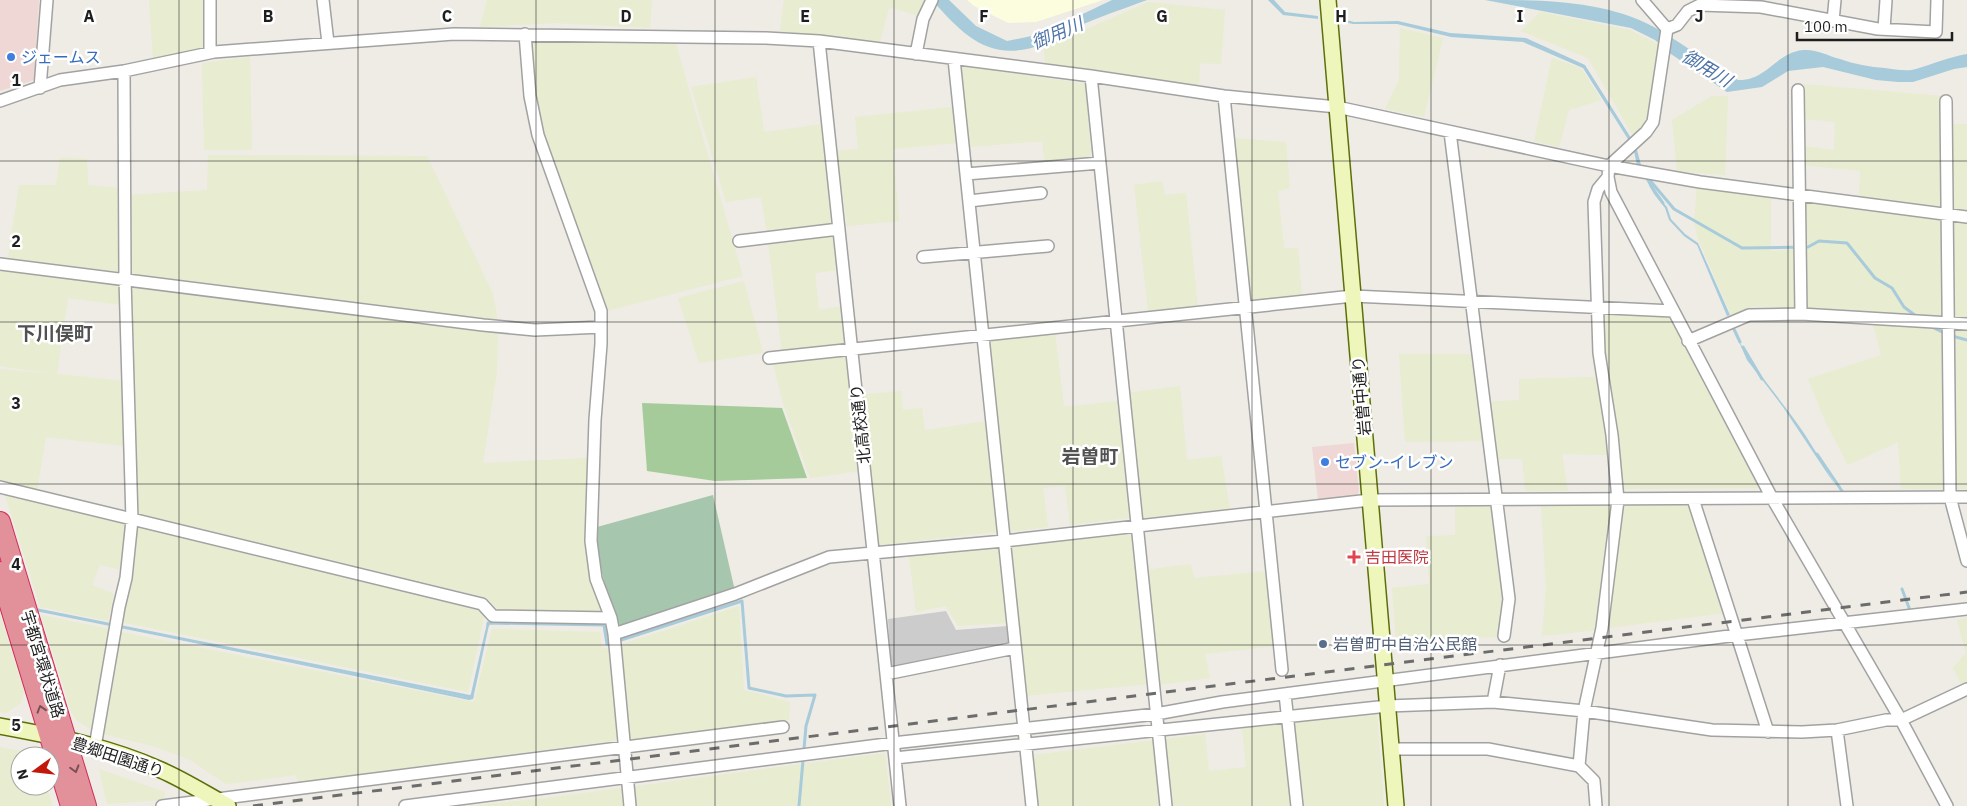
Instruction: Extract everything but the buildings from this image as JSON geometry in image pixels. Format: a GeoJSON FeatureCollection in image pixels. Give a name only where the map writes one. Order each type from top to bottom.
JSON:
{"type":"FeatureCollection","features":[{"type":"Feature","properties":{"kind":"highway","name":"宇都宮環状道路"},"geometry":{"type":"LineString","coordinates":[[0,522],[58,738],[71,806]]}},
{"type":"Feature","properties":{"kind":"highway","name":"宇都宮環状道路"},"geometry":{"type":"LineString","coordinates":[[0,572],[58,738],[86,806]]}},
{"type":"Feature","properties":{"kind":"street"},"geometry":{"type":"LineString","coordinates":[[40,88],[47,0]]}},
{"type":"Feature","properties":{"kind":"street"},"geometry":{"type":"LineString","coordinates":[[210,0],[210,52]]}},
{"type":"Feature","properties":{"kind":"street"},"geometry":{"type":"LineString","coordinates":[[323,0],[328,44]]}},
{"type":"Feature","properties":{"kind":"street"},"geometry":{"type":"LineString","coordinates":[[916,54],[923,19],[932,0]]}},
{"type":"Feature","properties":{"kind":"street","name":"岩曽中通り"},"geometry":{"type":"LineString","coordinates":[[1328,0],[1396,806]]}},
{"type":"Feature","properties":{"kind":"street"},"geometry":{"type":"LineString","coordinates":[[1580,766],[1584,711],[1602,628],[1618,500],[1612,434],[1599,353],[1594,202],[1598,189],[1608,171],[1646,132],[1653,122],[1667,29],[1642,0]]}},
{"type":"Feature","properties":{"kind":"street"},"geometry":{"type":"LineString","coordinates":[[1833,21],[1834,0]]}},
{"type":"Feature","properties":{"kind":"street"},"geometry":{"type":"LineString","coordinates":[[1884,29],[1886,0]]}},
{"type":"Feature","properties":{"kind":"street"},"geometry":{"type":"LineString","coordinates":[[1667,29],[1677,25],[1689,5],[1700,5],[1784,6],[1833,21],[1884,29],[1936,32],[1937,0]]}},
{"type":"Feature","properties":{"kind":"street"},"geometry":{"type":"LineString","coordinates":[[0,101],[60,80],[124,71],[210,52],[454,34],[818,41],[1091,76],[1224,96],[1337,107],[1450,132],[1608,171],[1967,217]]}},
{"type":"Feature","properties":{"kind":"street"},"geometry":{"type":"LineString","coordinates":[[524,34],[530,96],[538,135],[601,311],[591,541],[596,579],[614,634],[630,806]]}},
{"type":"Feature","properties":{"kind":"street","name":"北高校通り"},"geometry":{"type":"LineString","coordinates":[[818,41],[853,349],[900,806]]}},
{"type":"Feature","properties":{"kind":"street"},"geometry":{"type":"LineString","coordinates":[[954,58],[1032,806]]}},
{"type":"Feature","properties":{"kind":"street"},"geometry":{"type":"LineString","coordinates":[[95,748],[119,607],[126,578],[132,520],[125,279],[124,71]]}},
{"type":"Feature","properties":{"kind":"street"},"geometry":{"type":"LineString","coordinates":[[1091,76],[1166,806]]}},
{"type":"Feature","properties":{"kind":"street"},"geometry":{"type":"LineString","coordinates":[[1798,90],[1801,314]]}},
{"type":"Feature","properties":{"kind":"street"},"geometry":{"type":"LineString","coordinates":[[1224,96],[1282,670]]}},
{"type":"Feature","properties":{"kind":"street"},"geometry":{"type":"LineString","coordinates":[[1946,101],[1950,497],[1967,562]]}},
{"type":"Feature","properties":{"kind":"street"},"geometry":{"type":"LineString","coordinates":[[1450,132],[1508,599],[1504,636]]}},
{"type":"Feature","properties":{"kind":"street"},"geometry":{"type":"LineString","coordinates":[[966,174],[1100,163]]}},
{"type":"Feature","properties":{"kind":"street"},"geometry":{"type":"LineString","coordinates":[[1608,171],[1611,192],[1688,341],[1772,498],[1901,720],[1947,806]]}},
{"type":"Feature","properties":{"kind":"street"},"geometry":{"type":"LineString","coordinates":[[969,201],[1041,193]]}},
{"type":"Feature","properties":{"kind":"street"},"geometry":{"type":"LineString","coordinates":[[739,241],[839,229]]}},
{"type":"Feature","properties":{"kind":"street"},"geometry":{"type":"LineString","coordinates":[[923,257],[974,251],[1048,246]]}},
{"type":"Feature","properties":{"kind":"street"},"geometry":{"type":"LineString","coordinates":[[0,264],[491,326],[535,330],[601,327]]}},
{"type":"Feature","properties":{"kind":"street"},"geometry":{"type":"LineString","coordinates":[[769,358],[1352,296],[1673,311]]}},
{"type":"Feature","properties":{"kind":"street"},"geometry":{"type":"LineString","coordinates":[[1688,341],[1749,315],[1801,314],[1967,324]]}},
{"type":"Feature","properties":{"kind":"street"},"geometry":{"type":"LineString","coordinates":[[0,488],[482,604],[493,616],[610,618]]}},
{"type":"Feature","properties":{"kind":"street"},"geometry":{"type":"LineString","coordinates":[[614,634],[735,594],[829,557],[1004,541],[1370,500],[1967,497]]}},
{"type":"Feature","properties":{"kind":"street"},"geometry":{"type":"LineString","coordinates":[[1693,499],[1768,732]]}},
{"type":"Feature","properties":{"kind":"street"},"geometry":{"type":"LineString","coordinates":[[405,806],[893,743],[1156,714],[1222,702],[1737,635],[1967,609]]}},
{"type":"Feature","properties":{"kind":"street"},"geometry":{"type":"LineString","coordinates":[[886,674],[1015,648]]}},
{"type":"Feature","properties":{"kind":"street"},"geometry":{"type":"LineString","coordinates":[[1494,702],[1500,665]]}},
{"type":"Feature","properties":{"kind":"street"},"geometry":{"type":"LineString","coordinates":[[895,758],[1388,706],[1494,702],[1584,711],[1712,730],[1768,732],[1837,730],[1886,720],[1901,720],[1967,690]]}},
{"type":"Feature","properties":{"kind":"street"},"geometry":{"type":"LineString","coordinates":[[1285,694],[1297,806]]}},
{"type":"Feature","properties":{"kind":"street","name":"豊郷田園通り"},"geometry":{"type":"LineString","coordinates":[[0,726],[95,748],[161,770],[222,803]]}},
{"type":"Feature","properties":{"kind":"street"},"geometry":{"type":"LineString","coordinates":[[162,806],[222,803],[624,747],[783,727]]}},
{"type":"Feature","properties":{"kind":"street"},"geometry":{"type":"LineString","coordinates":[[1837,730],[1847,806]]}},
{"type":"Feature","properties":{"kind":"street"},"geometry":{"type":"LineString","coordinates":[[1392,749],[1488,749],[1580,766],[1594,781],[1596,806]]}},
{"type":"Feature","properties":{"kind":"shaded area"},"geometry":{"type":"Polygon","coordinates":[[[0,0],[39,0],[34,80],[0,91],[0,0]]]}},
{"type":"Feature","properties":{"kind":"shaded area"},"geometry":{"type":"Polygon","coordinates":[[[149,0],[206,0],[206,48],[153,59],[149,0]]]}},
{"type":"Feature","properties":{"kind":"shaded area"},"geometry":{"type":"Polygon","coordinates":[[[487,0],[652,0],[650,28],[554,23],[480,27],[487,0]]]}},
{"type":"Feature","properties":{"kind":"shaded area"},"geometry":{"type":"Polygon","coordinates":[[[784,0],[924,0],[919,16],[889,7],[880,42],[780,31],[784,0]]]}},
{"type":"Feature","properties":{"kind":"shaded area"},"geometry":{"type":"Polygon","coordinates":[[[967,0],[1103,0],[1036,22],[1008,23],[974,6],[967,0]]]}},
{"type":"Feature","properties":{"kind":"shaded area"},"geometry":{"type":"Polygon","coordinates":[[[1148,2],[1225,10],[1221,64],[1200,63],[1199,87],[1045,65],[1044,48],[1148,2]]]}},
{"type":"Feature","properties":{"kind":"shaded area"},"geometry":{"type":"Polygon","coordinates":[[[1540,12],[1630,30],[1660,45],[1648,121],[1633,136],[1588,58],[1521,31],[1540,12]]]}},
{"type":"Feature","properties":{"kind":"shaded area"},"geometry":{"type":"Polygon","coordinates":[[[1400,28],[1443,38],[1424,117],[1385,109],[1399,80],[1400,28]]]}},
{"type":"Feature","properties":{"kind":"shaded area"},"geometry":{"type":"Polygon","coordinates":[[[531,39],[675,41],[743,276],[606,311],[544,133],[536,98],[531,39]]]}},
{"type":"Feature","properties":{"kind":"shaded area"},"geometry":{"type":"Polygon","coordinates":[[[250,57],[252,150],[204,150],[202,63],[250,57]]]}},
{"type":"Feature","properties":{"kind":"shaded area"},"geometry":{"type":"Polygon","coordinates":[[[1552,58],[1581,68],[1601,100],[1569,110],[1559,147],[1534,141],[1552,58]]]}},
{"type":"Feature","properties":{"kind":"shaded area"},"geometry":{"type":"Polygon","coordinates":[[[960,65],[1086,84],[1091,159],[1045,163],[1042,141],[970,147],[960,65]]]}},
{"type":"Feature","properties":{"kind":"shaded area"},"geometry":{"type":"Polygon","coordinates":[[[756,77],[764,132],[824,124],[835,226],[767,234],[761,197],[726,202],[691,87],[756,77]]]}},
{"type":"Feature","properties":{"kind":"shaded area"},"geometry":{"type":"Polygon","coordinates":[[[1804,84],[1942,96],[1944,210],[1859,196],[1860,171],[1803,165],[1802,146],[1834,150],[1835,122],[1803,119],[1804,84]]]}},
{"type":"Feature","properties":{"kind":"shaded area"},"geometry":{"type":"Polygon","coordinates":[[[1712,96],[1728,96],[1725,175],[1677,171],[1672,120],[1712,96]]]}},
{"type":"Feature","properties":{"kind":"shaded area"},"geometry":{"type":"Polygon","coordinates":[[[953,107],[957,143],[893,149],[899,221],[847,226],[837,151],[858,149],[855,117],[953,107]]]}},
{"type":"Feature","properties":{"kind":"shaded area"},"geometry":{"type":"Polygon","coordinates":[[[1952,124],[1967,124],[1967,211],[1952,209],[1952,124]]]}},
{"type":"Feature","properties":{"kind":"shaded area"},"geometry":{"type":"Polygon","coordinates":[[[1232,138],[1286,142],[1290,188],[1278,191],[1284,248],[1298,248],[1302,295],[1250,301],[1232,138]]]}},
{"type":"Feature","properties":{"kind":"shaded area"},"geometry":{"type":"Polygon","coordinates":[[[208,155],[427,156],[493,294],[498,321],[129,275],[129,195],[207,190],[208,155]]]}},
{"type":"Feature","properties":{"kind":"shaded area"},"geometry":{"type":"Polygon","coordinates":[[[60,158],[87,159],[88,185],[120,188],[121,272],[8,258],[19,185],[56,185],[60,158]]]}},
{"type":"Feature","properties":{"kind":"shaded area"},"geometry":{"type":"Polygon","coordinates":[[[1162,181],[1165,195],[1186,193],[1198,307],[1148,311],[1134,185],[1162,181]]]}},
{"type":"Feature","properties":{"kind":"shaded area"},"geometry":{"type":"Polygon","coordinates":[[[1697,185],[1771,197],[1771,251],[1797,249],[1796,308],[1754,306],[1731,315],[1698,239],[1694,222],[1697,185]]]}},
{"type":"Feature","properties":{"kind":"shaded area"},"geometry":{"type":"Polygon","coordinates":[[[1803,199],[1943,217],[1943,316],[1809,309],[1805,304],[1803,199]]]}},
{"type":"Feature","properties":{"kind":"shaded area"},"geometry":{"type":"Polygon","coordinates":[[[1952,219],[1967,221],[1967,319],[1953,318],[1952,219]]]}},
{"type":"Feature","properties":{"kind":"shaded area"},"geometry":{"type":"Polygon","coordinates":[[[835,235],[839,270],[815,273],[819,310],[842,306],[846,345],[782,352],[768,242],[835,235]]]}},
{"type":"Feature","properties":{"kind":"shaded area"},"geometry":{"type":"Polygon","coordinates":[[[0,268],[121,282],[121,305],[68,298],[57,374],[123,381],[125,446],[46,437],[37,490],[0,480],[0,369],[55,374],[0,366],[0,268]]]}},
{"type":"Feature","properties":{"kind":"shaded area"},"geometry":{"type":"Polygon","coordinates":[[[744,281],[763,353],[699,363],[678,298],[744,281]]]}},
{"type":"Feature","properties":{"kind":"shaded area"},"geometry":{"type":"Polygon","coordinates":[[[130,284],[498,330],[497,371],[483,463],[589,458],[586,541],[604,613],[500,611],[485,597],[137,514],[130,284]]]}},
{"type":"Feature","properties":{"kind":"shaded area"},"geometry":{"type":"Polygon","coordinates":[[[1602,313],[1669,315],[1761,488],[1621,489],[1603,356],[1602,313]]]}},
{"type":"Feature","properties":{"kind":"shaded area"},"geometry":{"type":"Polygon","coordinates":[[[1873,323],[1945,325],[1945,489],[1901,489],[1898,442],[1848,465],[1826,423],[1808,379],[1881,355],[1873,323]]]}},
{"type":"Feature","properties":{"kind":"shaded area"},"geometry":{"type":"Polygon","coordinates":[[[1952,325],[1967,326],[1967,489],[1954,489],[1952,325]]]}},
{"type":"Feature","properties":{"kind":"shaded area"},"geometry":{"type":"Polygon","coordinates":[[[1055,333],[1064,407],[1118,401],[1129,518],[1070,525],[1065,486],[1043,488],[1048,527],[1009,532],[989,340],[1055,333]]]}},
{"type":"Feature","properties":{"kind":"shaded area"},"geometry":{"type":"Polygon","coordinates":[[[848,354],[860,471],[810,478],[783,403],[773,363],[848,354]]]}},
{"type":"Feature","properties":{"kind":"shaded area"},"geometry":{"type":"Polygon","coordinates":[[[1399,354],[1471,354],[1484,441],[1405,442],[1399,354]]]}},
{"type":"Feature","properties":{"kind":"shaded area"},"geometry":{"type":"Polygon","coordinates":[[[1596,377],[1609,455],[1562,454],[1568,491],[1525,491],[1522,459],[1496,459],[1488,402],[1519,400],[1519,379],[1596,377]]]}},
{"type":"Feature","properties":{"kind":"shaded area"},"geometry":{"type":"Polygon","coordinates":[[[1180,386],[1187,460],[1221,456],[1230,509],[1140,518],[1126,393],[1180,386]]]}},
{"type":"Feature","properties":{"kind":"shaded area"},"geometry":{"type":"Polygon","coordinates":[[[901,391],[903,410],[922,408],[925,430],[987,421],[997,532],[878,545],[861,395],[901,391]]]}},
{"type":"Feature","properties":{"kind":"shaded area"},"geometry":{"type":"Polygon","coordinates":[[[1354,443],[1359,492],[1356,496],[1318,500],[1312,447],[1354,443]]]}},
{"type":"Feature","properties":{"kind":"shaded area"},"geometry":{"type":"Polygon","coordinates":[[[4,492],[127,524],[122,570],[100,565],[92,585],[114,594],[108,621],[40,607],[4,492]]]}},
{"type":"Feature","properties":{"kind":"shaded area"},"geometry":{"type":"Polygon","coordinates":[[[713,495],[735,591],[621,628],[603,579],[597,527],[713,495]]]}},
{"type":"Feature","properties":{"kind":"shaded area"},"geometry":{"type":"Polygon","coordinates":[[[1693,501],[1726,613],[1608,628],[1622,502],[1693,501]]]}},
{"type":"Feature","properties":{"kind":"shaded area"},"geometry":{"type":"Polygon","coordinates":[[[1613,504],[1598,630],[1542,636],[1546,588],[1541,506],[1613,504]]]}},
{"type":"Feature","properties":{"kind":"shaded area"},"geometry":{"type":"Polygon","coordinates":[[[1494,505],[1505,596],[1499,637],[1396,640],[1392,588],[1429,584],[1426,536],[1455,535],[1455,506],[1494,505]]]}},
{"type":"Feature","properties":{"kind":"shaded area"},"geometry":{"type":"Polygon","coordinates":[[[137,526],[482,611],[484,617],[468,692],[121,622],[132,577],[137,526]]]}},
{"type":"Feature","properties":{"kind":"shaded area"},"geometry":{"type":"Polygon","coordinates":[[[1133,534],[1149,684],[1025,696],[1009,547],[1133,534]]]}},
{"type":"Feature","properties":{"kind":"shaded area"},"geometry":{"type":"Polygon","coordinates":[[[1000,546],[1007,623],[958,626],[946,606],[916,612],[909,557],[1000,546]]]}},
{"type":"Feature","properties":{"kind":"shaded area"},"geometry":{"type":"Polygon","coordinates":[[[1191,564],[1194,578],[1267,571],[1276,646],[1205,654],[1210,678],[1157,685],[1145,570],[1191,564]]]}},
{"type":"Feature","properties":{"kind":"shaded area"},"geometry":{"type":"Polygon","coordinates":[[[739,606],[744,690],[790,702],[789,720],[630,741],[620,645],[739,606]]]}},
{"type":"Feature","properties":{"kind":"shaded area"},"geometry":{"type":"Polygon","coordinates":[[[946,611],[956,630],[1008,626],[1011,645],[891,669],[888,619],[946,611]]]}},
{"type":"Feature","properties":{"kind":"shaded area"},"geometry":{"type":"Polygon","coordinates":[[[0,614],[24,691],[21,703],[6,713],[0,712],[0,614]]]}},
{"type":"Feature","properties":{"kind":"shaded area"},"geometry":{"type":"Polygon","coordinates":[[[41,615],[110,629],[90,729],[77,721],[71,711],[41,615]]]}},
{"type":"Feature","properties":{"kind":"shaded area"},"geometry":{"type":"Polygon","coordinates":[[[1967,618],[1967,696],[1953,668],[1966,653],[1957,620],[1967,618]]]}},
{"type":"Feature","properties":{"kind":"shaded area"},"geometry":{"type":"Polygon","coordinates":[[[492,629],[600,632],[602,649],[609,648],[618,740],[298,783],[296,775],[226,784],[190,760],[156,747],[104,734],[121,632],[474,702],[492,629]]]}},
{"type":"Feature","properties":{"kind":"shaded area"},"geometry":{"type":"Polygon","coordinates":[[[1377,715],[1384,806],[1038,806],[1032,755],[1205,734],[1209,771],[1246,767],[1242,728],[1377,715]]]}},
{"type":"Feature","properties":{"kind":"shaded area"},"geometry":{"type":"Polygon","coordinates":[[[0,747],[10,749],[10,796],[50,796],[53,806],[0,806],[0,747]]]}},
{"type":"Feature","properties":{"kind":"shaded area"},"geometry":{"type":"Polygon","coordinates":[[[885,753],[891,806],[472,806],[554,797],[885,753]]]}},
{"type":"Feature","properties":{"kind":"shaded area"},"geometry":{"type":"Polygon","coordinates":[[[99,769],[165,792],[163,800],[107,804],[99,769]]]}},
{"type":"Feature","properties":{"kind":"green space"},"geometry":{"type":"Polygon","coordinates":[[[642,403],[782,408],[807,478],[715,481],[647,471],[642,403]]]}},
{"type":"Feature","properties":{"kind":"water","name":"御用川"},"geometry":{"type":"Polygon","coordinates":[[[932,0],[949,0],[976,26],[1007,41],[1041,34],[1112,0],[1147,0],[1084,24],[1044,44],[1009,51],[994,49],[980,43],[956,25],[932,0]]]}},
{"type":"Feature","properties":{"kind":"water"},"geometry":{"type":"Polygon","coordinates":[[[1268,0],[1274,0],[1285,12],[1318,16],[1318,19],[1283,15],[1268,0]]]}},
{"type":"Feature","properties":{"kind":"water","name":"御用川"},"geometry":{"type":"Polygon","coordinates":[[[1485,0],[1550,1],[1614,11],[1654,27],[1738,80],[1756,76],[1785,56],[1803,50],[1817,51],[1862,65],[1905,70],[1916,69],[1967,54],[1967,67],[1954,69],[1913,82],[1898,82],[1876,80],[1823,67],[1788,71],[1762,87],[1727,92],[1671,54],[1655,40],[1631,28],[1485,0]]]}},
{"type":"Feature","properties":{"kind":"water"},"geometry":{"type":"Polygon","coordinates":[[[1343,19],[1354,22],[1398,21],[1450,33],[1526,38],[1585,65],[1636,146],[1641,165],[1637,165],[1633,147],[1583,68],[1523,42],[1451,37],[1397,24],[1353,24],[1344,22],[1343,19]]]}},
{"type":"Feature","properties":{"kind":"water"},"geometry":{"type":"Polygon","coordinates":[[[1644,176],[1648,176],[1655,193],[1667,207],[1671,219],[1685,234],[1698,243],[1730,315],[1727,316],[1697,245],[1684,236],[1669,220],[1665,208],[1654,194],[1644,176]]]}},
{"type":"Feature","properties":{"kind":"water"},"geometry":{"type":"Polygon","coordinates":[[[1732,326],[1749,358],[1805,435],[1835,485],[1783,407],[1747,360],[1732,326]]]}},
{"type":"Feature","properties":{"kind":"water"},"geometry":{"type":"Polygon","coordinates":[[[38,610],[470,698],[487,623],[489,625],[473,699],[469,700],[38,610]]]}},
{"type":"Feature","properties":{"kind":"waterway"},"geometry":{"type":"LineString","coordinates":[[1648,178],[1674,209],[1742,248],[1808,247],[1819,241],[1847,243],[1875,278],[1892,288],[1904,307],[1916,316]]}},
{"type":"Feature","properties":{"kind":"waterway"},"geometry":{"type":"LineString","coordinates":[[1651,186],[1663,203]]}},
{"type":"Feature","properties":{"kind":"waterway"},"geometry":{"type":"LineString","coordinates":[[1732,325],[1740,342]]}},
{"type":"Feature","properties":{"kind":"waterway"},"geometry":{"type":"LineString","coordinates":[[1930,326],[1946,334]]}},
{"type":"Feature","properties":{"kind":"waterway"},"geometry":{"type":"LineString","coordinates":[[1952,336],[1967,340]]}},
{"type":"Feature","properties":{"kind":"waterway"},"geometry":{"type":"LineString","coordinates":[[1743,347],[1762,379]]}},
{"type":"Feature","properties":{"kind":"waterway"},"geometry":{"type":"LineString","coordinates":[[1817,454],[1844,494]]}},
{"type":"Feature","properties":{"kind":"waterway"},"geometry":{"type":"LineString","coordinates":[[1902,589],[1911,613]]}},
{"type":"Feature","properties":{"kind":"waterway"},"geometry":{"type":"LineString","coordinates":[[618,641],[742,601],[749,688],[786,696],[815,695],[806,726],[799,806]]}},
{"type":"Feature","properties":{"kind":"waterway"},"geometry":{"type":"LineString","coordinates":[[38,610],[472,697],[472,695]]}},
{"type":"Feature","properties":{"kind":"waterway"},"geometry":{"type":"LineString","coordinates":[[488,625],[488,623],[604,625],[607,644],[612,643]]}},
{"type":"Feature","properties":{"kind":"railway"},"geometry":{"type":"LineString","coordinates":[[253,806],[1967,592]]}},
{"type":"Feature","properties":{"kind":"place","name":"ジェームス"},"geometry":{"type":"Point","coordinates":[11,57]}},
{"type":"Feature","properties":{"kind":"place","name":"セブン-イレブン"},"geometry":{"type":"Point","coordinates":[1325,462]}},
{"type":"Feature","properties":{"kind":"place","name":"吉田医院"},"geometry":{"type":"Point","coordinates":[1354,557]}},
{"type":"Feature","properties":{"kind":"place","name":"岩曽町中自治公民館"},"geometry":{"type":"Point","coordinates":[1323,644]}},
{"type":"Feature","properties":{"kind":"district","name":"下川俣町"},"geometry":{"type":"Point","coordinates":[55,333]}},
{"type":"Feature","properties":{"kind":"district","name":"岩曽町"},"geometry":{"type":"Point","coordinates":[1090,456]}}]}
